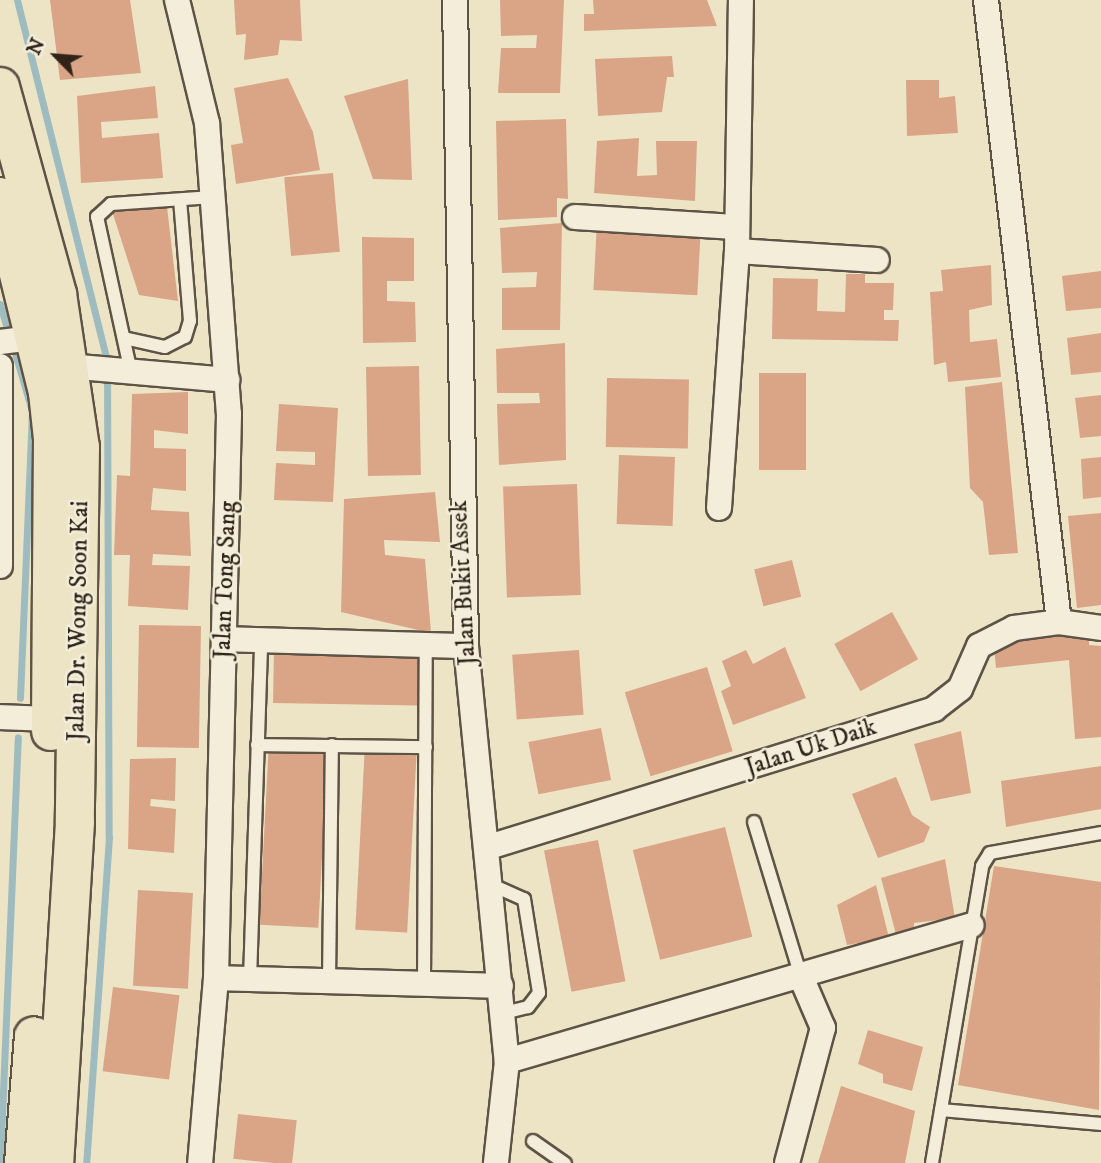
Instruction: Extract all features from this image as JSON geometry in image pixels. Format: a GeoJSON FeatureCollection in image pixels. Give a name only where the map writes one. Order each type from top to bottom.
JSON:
{"type":"FeatureCollection","features":[{"type":"Feature","properties":{"kind":"main road","name":"Jalan Dr. Wong Soon Kai"},"geometry":{"type":"LineString","coordinates":[[0,87],[74,365],[80,447],[82,553],[54,1163]]}},
{"type":"Feature","properties":{"kind":"main road","name":"Jalan Dr. Wong Soon Kai"},"geometry":{"type":"LineString","coordinates":[[0,197],[18,340],[53,439],[51,719],[24,1163]]}},
{"type":"Feature","properties":{"kind":"street","name":"Jalan Tong Sang"},"geometry":{"type":"LineString","coordinates":[[177,0],[207,123],[227,380],[216,978],[200,1163]]}},
{"type":"Feature","properties":{"kind":"street","name":"Jalan Bukit Assek"},"geometry":{"type":"LineString","coordinates":[[455,0],[466,646],[489,847],[507,1061],[496,1163]]}},
{"type":"Feature","properties":{"kind":"street"},"geometry":{"type":"LineString","coordinates":[[719,508],[736,239],[741,0]]}},
{"type":"Feature","properties":{"kind":"street"},"geometry":{"type":"LineString","coordinates":[[986,0],[1059,622]]}},
{"type":"Feature","properties":{"kind":"street"},"geometry":{"type":"LineString","coordinates":[[575,217],[877,260]]}},
{"type":"Feature","properties":{"kind":"street"},"geometry":{"type":"LineString","coordinates":[[74,365],[227,380]]}},
{"type":"Feature","properties":{"kind":"street"},"geometry":{"type":"LineString","coordinates":[[0,366],[0,566]]}},
{"type":"Feature","properties":{"kind":"street","name":"Jalan Uk Daik"},"geometry":{"type":"LineString","coordinates":[[489,847],[934,709],[960,689],[970,659],[989,637],[1059,622],[1101,628]]}},
{"type":"Feature","properties":{"kind":"street"},"geometry":{"type":"LineString","coordinates":[[224,639],[466,646]]}},
{"type":"Feature","properties":{"kind":"street"},"geometry":{"type":"LineString","coordinates":[[0,717],[51,719]]}},
{"type":"Feature","properties":{"kind":"street"},"geometry":{"type":"LineString","coordinates":[[507,1061],[971,925]]}},
{"type":"Feature","properties":{"kind":"street"},"geometry":{"type":"LineString","coordinates":[[787,1163],[823,1027],[801,977]]}},
{"type":"Feature","properties":{"kind":"street"},"geometry":{"type":"LineString","coordinates":[[216,978],[501,986]]}},
{"type":"Feature","properties":{"kind":"lane"},"geometry":{"type":"LineString","coordinates":[[126,368],[124,338],[97,217],[111,204],[214,197]]}},
{"type":"Feature","properties":{"kind":"lane"},"geometry":{"type":"LineString","coordinates":[[124,338],[165,347],[185,337],[190,321],[180,200]]}},
{"type":"Feature","properties":{"kind":"lane"},"geometry":{"type":"LineString","coordinates":[[250,979],[261,640]]}},
{"type":"Feature","properties":{"kind":"lane"},"geometry":{"type":"LineString","coordinates":[[424,984],[426,644]]}},
{"type":"Feature","properties":{"kind":"lane"},"geometry":{"type":"LineString","coordinates":[[257,745],[426,747]]}},
{"type":"Feature","properties":{"kind":"lane"},"geometry":{"type":"LineString","coordinates":[[329,981],[332,745]]}},
{"type":"Feature","properties":{"kind":"lane"},"geometry":{"type":"LineString","coordinates":[[754,822],[801,977]]}},
{"type":"Feature","properties":{"kind":"lane"},"geometry":{"type":"LineString","coordinates":[[932,1163],[971,925],[990,853],[1101,833]]}},
{"type":"Feature","properties":{"kind":"lane"},"geometry":{"type":"LineString","coordinates":[[492,885],[524,899],[540,993],[528,1007],[504,1013]]}},
{"type":"Feature","properties":{"kind":"lane"},"geometry":{"type":"LineString","coordinates":[[941,1110],[1101,1124]]}},
{"type":"Feature","properties":{"kind":"lane"},"geometry":{"type":"LineString","coordinates":[[533,1141],[565,1163]]}},
{"type":"Feature","properties":{"kind":"building"},"geometry":{"type":"Polygon","coordinates":[[[50,0],[130,0],[141,73],[60,80],[50,0]]]}},
{"type":"Feature","properties":{"kind":"building"},"geometry":{"type":"Polygon","coordinates":[[[234,0],[300,0],[302,41],[280,40],[278,55],[244,60],[246,34],[236,35],[234,0]]]}},
{"type":"Feature","properties":{"kind":"building"},"geometry":{"type":"Polygon","coordinates":[[[500,0],[564,0],[560,93],[498,93],[501,48],[536,48],[537,35],[501,36],[500,0]]]}},
{"type":"Feature","properties":{"kind":"building"},"geometry":{"type":"Polygon","coordinates":[[[593,0],[707,0],[717,26],[584,31],[584,14],[594,14],[593,0]]]}},
{"type":"Feature","properties":{"kind":"building"},"geometry":{"type":"Polygon","coordinates":[[[672,56],[674,77],[667,77],[662,112],[598,116],[595,59],[672,56]]]}},
{"type":"Feature","properties":{"kind":"building"},"geometry":{"type":"Polygon","coordinates":[[[288,78],[313,132],[320,170],[236,184],[231,145],[243,143],[234,88],[288,78]]]}},
{"type":"Feature","properties":{"kind":"building"},"geometry":{"type":"Polygon","coordinates":[[[408,79],[412,180],[373,179],[344,96],[408,79]]]}},
{"type":"Feature","properties":{"kind":"building"},"geometry":{"type":"Polygon","coordinates":[[[906,80],[939,80],[939,98],[955,96],[958,133],[907,136],[906,80]]]}},
{"type":"Feature","properties":{"kind":"building"},"geometry":{"type":"Polygon","coordinates":[[[155,86],[158,118],[101,122],[102,138],[159,133],[163,178],[81,183],[77,96],[155,86]]]}},
{"type":"Feature","properties":{"kind":"building"},"geometry":{"type":"Polygon","coordinates":[[[566,119],[568,199],[557,198],[557,217],[498,220],[496,121],[566,119]]]}},
{"type":"Feature","properties":{"kind":"building"},"geometry":{"type":"Polygon","coordinates":[[[639,138],[637,176],[657,175],[656,141],[697,141],[695,201],[594,193],[597,141],[639,138]]]}},
{"type":"Feature","properties":{"kind":"building"},"geometry":{"type":"Polygon","coordinates":[[[333,173],[340,252],[291,256],[284,177],[333,173]]]}},
{"type":"Feature","properties":{"kind":"building"},"geometry":{"type":"Polygon","coordinates":[[[167,207],[178,301],[139,295],[112,211],[167,207]]]}},
{"type":"Feature","properties":{"kind":"building"},"geometry":{"type":"Polygon","coordinates":[[[597,222],[701,227],[697,295],[593,290],[597,222]]]}},
{"type":"Feature","properties":{"kind":"building"},"geometry":{"type":"Polygon","coordinates":[[[562,223],[560,330],[502,330],[502,288],[536,287],[537,272],[502,273],[500,228],[562,223]]]}},
{"type":"Feature","properties":{"kind":"building"},"geometry":{"type":"Polygon","coordinates":[[[362,237],[414,238],[414,281],[387,281],[387,301],[415,302],[416,342],[363,343],[362,237]]]}},
{"type":"Feature","properties":{"kind":"building"},"geometry":{"type":"Polygon","coordinates":[[[991,265],[992,305],[969,310],[970,342],[997,339],[1001,377],[948,382],[946,362],[934,365],[930,292],[943,291],[941,270],[991,265]]]}},
{"type":"Feature","properties":{"kind":"building"},"geometry":{"type":"Polygon","coordinates":[[[1101,271],[1101,308],[1066,311],[1062,276],[1101,271]]]}},
{"type":"Feature","properties":{"kind":"building"},"geometry":{"type":"Polygon","coordinates":[[[846,274],[865,274],[865,283],[894,283],[893,310],[884,310],[884,320],[899,320],[898,341],[772,339],[773,278],[818,279],[817,311],[845,312],[846,274]]]}},
{"type":"Feature","properties":{"kind":"building"},"geometry":{"type":"Polygon","coordinates":[[[1101,333],[1101,372],[1071,375],[1067,338],[1101,333]]]}},
{"type":"Feature","properties":{"kind":"building"},"geometry":{"type":"Polygon","coordinates":[[[565,343],[566,460],[499,465],[497,404],[540,403],[539,393],[497,393],[496,349],[565,343]]]}},
{"type":"Feature","properties":{"kind":"building"},"geometry":{"type":"Polygon","coordinates":[[[419,366],[421,475],[368,476],[366,367],[419,366]]]}},
{"type":"Feature","properties":{"kind":"building"},"geometry":{"type":"Polygon","coordinates":[[[759,373],[806,373],[806,470],[759,470],[759,373]]]}},
{"type":"Feature","properties":{"kind":"building"},"geometry":{"type":"Polygon","coordinates":[[[607,378],[689,379],[688,448],[606,447],[607,378]]]}},
{"type":"Feature","properties":{"kind":"building"},"geometry":{"type":"Polygon","coordinates":[[[1002,382],[1018,553],[989,555],[983,502],[970,488],[965,387],[1002,382]]]}},
{"type":"Feature","properties":{"kind":"building"},"geometry":{"type":"Polygon","coordinates":[[[188,392],[188,434],[154,430],[154,448],[186,449],[186,491],[153,488],[151,510],[189,512],[191,556],[153,554],[152,565],[190,566],[188,610],[128,606],[130,555],[114,555],[117,475],[130,476],[132,394],[188,392]]]}},
{"type":"Feature","properties":{"kind":"building"},"geometry":{"type":"Polygon","coordinates":[[[1101,395],[1101,436],[1080,438],[1075,398],[1101,395]]]}},
{"type":"Feature","properties":{"kind":"building"},"geometry":{"type":"Polygon","coordinates":[[[279,404],[338,408],[333,502],[274,500],[276,463],[315,465],[315,452],[276,451],[279,404]]]}},
{"type":"Feature","properties":{"kind":"building"},"geometry":{"type":"Polygon","coordinates":[[[619,455],[675,457],[673,526],[617,524],[619,455]]]}},
{"type":"Feature","properties":{"kind":"building"},"geometry":{"type":"Polygon","coordinates":[[[1101,457],[1101,497],[1083,499],[1081,459],[1101,457]]]}},
{"type":"Feature","properties":{"kind":"building"},"geometry":{"type":"Polygon","coordinates":[[[577,484],[581,595],[507,598],[503,487],[577,484]]]}},
{"type":"Feature","properties":{"kind":"building"},"geometry":{"type":"Polygon","coordinates":[[[435,492],[440,542],[384,540],[385,555],[425,559],[431,633],[341,612],[344,499],[435,492]]]}},
{"type":"Feature","properties":{"kind":"building"},"geometry":{"type":"Polygon","coordinates":[[[1101,513],[1101,605],[1077,608],[1068,516],[1101,513]]]}},
{"type":"Feature","properties":{"kind":"building"},"geometry":{"type":"Polygon","coordinates":[[[792,560],[801,597],[763,606],[754,569],[792,560]]]}},
{"type":"Feature","properties":{"kind":"building"},"geometry":{"type":"Polygon","coordinates":[[[892,612],[918,659],[860,691],[834,644],[892,612]]]}},
{"type":"Feature","properties":{"kind":"building"},"geometry":{"type":"Polygon","coordinates":[[[1088,618],[1089,645],[1101,646],[1101,737],[1075,739],[1069,660],[996,668],[992,625],[1088,618]]]}},
{"type":"Feature","properties":{"kind":"building"},"geometry":{"type":"Polygon","coordinates":[[[139,625],[201,626],[199,748],[137,747],[139,625]]]}},
{"type":"Feature","properties":{"kind":"building"},"geometry":{"type":"Polygon","coordinates":[[[785,647],[806,698],[733,725],[721,691],[731,686],[722,661],[746,650],[753,664],[785,647]]]}},
{"type":"Feature","properties":{"kind":"building"},"geometry":{"type":"Polygon","coordinates":[[[274,649],[419,652],[418,706],[273,703],[274,649]]]}},
{"type":"Feature","properties":{"kind":"building"},"geometry":{"type":"Polygon","coordinates":[[[579,650],[584,715],[517,720],[512,655],[579,650]]]}},
{"type":"Feature","properties":{"kind":"building"},"geometry":{"type":"Polygon","coordinates":[[[707,667],[733,751],[650,776],[625,692],[707,667]]]}},
{"type":"Feature","properties":{"kind":"building"},"geometry":{"type":"Polygon","coordinates":[[[601,728],[611,780],[538,794],[528,742],[601,728]]]}},
{"type":"Feature","properties":{"kind":"building"},"geometry":{"type":"Polygon","coordinates":[[[961,731],[971,793],[931,801],[914,744],[961,731]]]}},
{"type":"Feature","properties":{"kind":"building"},"geometry":{"type":"Polygon","coordinates":[[[269,741],[328,744],[318,928],[259,925],[269,741]]]}},
{"type":"Feature","properties":{"kind":"building"},"geometry":{"type":"Polygon","coordinates":[[[365,744],[417,747],[407,932],[355,930],[365,744]]]}},
{"type":"Feature","properties":{"kind":"building"},"geometry":{"type":"Polygon","coordinates":[[[176,758],[175,801],[151,799],[150,806],[176,809],[174,853],[128,849],[130,759],[176,758]]]}},
{"type":"Feature","properties":{"kind":"building"},"geometry":{"type":"Polygon","coordinates":[[[1101,766],[1101,809],[1006,827],[1001,781],[1101,766]]]}},
{"type":"Feature","properties":{"kind":"building"},"geometry":{"type":"Polygon","coordinates":[[[896,777],[912,815],[930,827],[924,842],[878,858],[852,794],[896,777]]]}},
{"type":"Feature","properties":{"kind":"building"},"geometry":{"type":"Polygon","coordinates":[[[725,827],[752,937],[660,960],[633,850],[725,827]]]}},
{"type":"Feature","properties":{"kind":"building"},"geometry":{"type":"Polygon","coordinates":[[[598,840],[625,981],[571,992],[544,850],[598,840]]]}},
{"type":"Feature","properties":{"kind":"building"},"geometry":{"type":"Polygon","coordinates":[[[945,859],[955,918],[914,923],[914,934],[897,938],[881,878],[945,859]]]}},
{"type":"Feature","properties":{"kind":"building"},"geometry":{"type":"Polygon","coordinates":[[[994,866],[1101,882],[1099,1110],[958,1085],[994,866]]]}},
{"type":"Feature","properties":{"kind":"building"},"geometry":{"type":"Polygon","coordinates":[[[876,885],[889,938],[847,945],[837,905],[876,885]]]}},
{"type":"Feature","properties":{"kind":"building"},"geometry":{"type":"Polygon","coordinates":[[[138,890],[193,893],[188,989],[133,986],[138,890]]]}},
{"type":"Feature","properties":{"kind":"building"},"geometry":{"type":"Polygon","coordinates":[[[113,987],[180,995],[169,1080],[103,1071],[113,987]]]}},
{"type":"Feature","properties":{"kind":"building"},"geometry":{"type":"Polygon","coordinates":[[[868,1030],[923,1047],[912,1091],[883,1083],[883,1074],[858,1064],[868,1030]]]}},
{"type":"Feature","properties":{"kind":"building"},"geometry":{"type":"Polygon","coordinates":[[[841,1086],[915,1111],[905,1163],[818,1163],[841,1086]]]}},
{"type":"Feature","properties":{"kind":"building"},"geometry":{"type":"Polygon","coordinates":[[[238,1114],[297,1120],[292,1163],[233,1159],[238,1114]]]}},
{"type":"Feature","properties":{"kind":"waterway"},"geometry":{"type":"LineString","coordinates":[[17,0],[107,360],[109,837],[86,1163]]}},
{"type":"Feature","properties":{"kind":"waterway"},"geometry":{"type":"LineString","coordinates":[[0,304],[7,328]]}},
{"type":"Feature","properties":{"kind":"waterway"},"geometry":{"type":"LineString","coordinates":[[15,353],[32,411],[20,698]]}},
{"type":"Feature","properties":{"kind":"waterway"},"geometry":{"type":"LineString","coordinates":[[0,1163],[18,737]]}}]}
